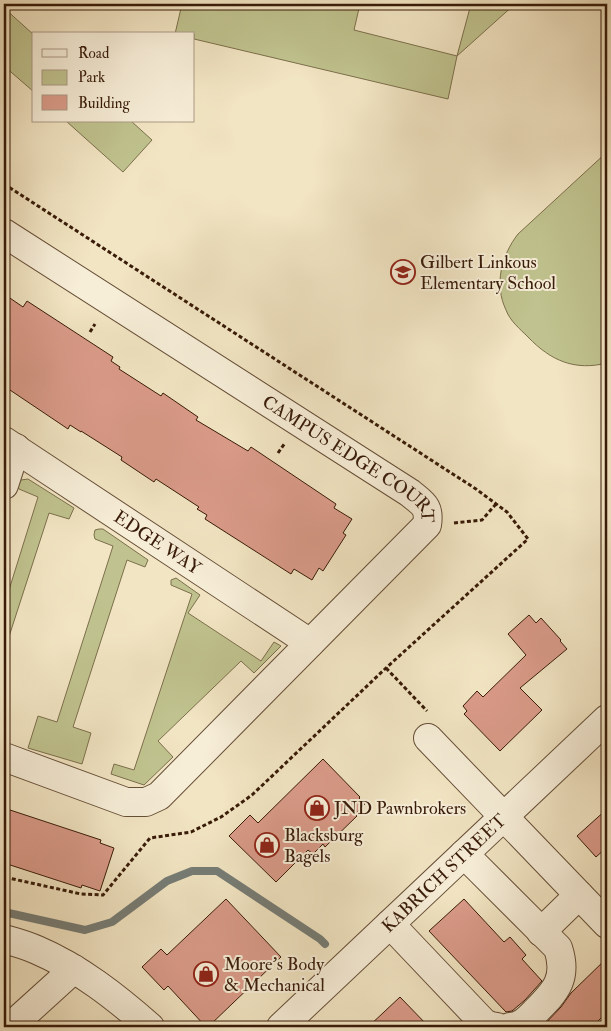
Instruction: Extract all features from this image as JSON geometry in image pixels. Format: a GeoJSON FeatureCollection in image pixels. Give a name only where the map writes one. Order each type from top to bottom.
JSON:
{"type":"FeatureCollection","features":[{"type":"Feature","properties":{"kind":"street","name":"CAMPUS EDGE COURT"},"geometry":{"type":"LineString","coordinates":[[4,233],[402,488],[426,506],[428,516],[427,525],[159,796],[149,802],[126,802],[4,757]]}},
{"type":"Feature","properties":{"kind":"street","name":"EDGE WAY"},"geometry":{"type":"LineString","coordinates":[[10,444],[310,643]]}},
{"type":"Feature","properties":{"kind":"street"},"geometry":{"type":"LineString","coordinates":[[4,485],[10,444]]}},
{"type":"Feature","properties":{"kind":"street","name":"KABRICH STREET"},"geometry":{"type":"LineString","coordinates":[[281,1027],[464,854],[497,809],[607,719]]}},
{"type":"Feature","properties":{"kind":"street"},"geometry":{"type":"LineString","coordinates":[[428,738],[607,924]]}},
{"type":"Feature","properties":{"kind":"street"},"geometry":{"type":"LineString","coordinates":[[464,854],[558,948],[561,958],[561,978],[556,989],[524,1024],[510,1027]]}},
{"type":"Feature","properties":{"kind":"street"},"geometry":{"type":"LineString","coordinates":[[542,932],[579,895]]}},
{"type":"Feature","properties":{"kind":"street"},"geometry":{"type":"LineString","coordinates":[[390,924],[484,1023],[497,1027]]}},
{"type":"Feature","properties":{"kind":"street"},"geometry":{"type":"LineString","coordinates":[[4,939],[35,949],[74,969],[114,996],[150,1027]]}},
{"type":"Feature","properties":{"kind":"street"},"geometry":{"type":"LineString","coordinates":[[10,1027],[74,969]]}},
{"type":"Feature","properties":{"kind":"path"},"geometry":{"type":"LineString","coordinates":[[4,184],[468,484],[507,512],[528,539],[386,668],[252,795],[221,817],[191,832],[150,838],[103,894],[81,894],[4,877]]}},
{"type":"Feature","properties":{"kind":"path"},"geometry":{"type":"LineString","coordinates":[[447,519],[455,523],[482,520],[496,504]]}},
{"type":"Feature","properties":{"kind":"green space"},"geometry":{"type":"Polygon","coordinates":[[[182,4],[360,4],[354,30],[457,56],[448,99],[195,39],[195,32],[175,32],[182,4]]]}},
{"type":"Feature","properties":{"kind":"green space"},"geometry":{"type":"Polygon","coordinates":[[[471,4],[515,4],[457,56],[471,4]]]}},
{"type":"Feature","properties":{"kind":"green space"},"geometry":{"type":"Polygon","coordinates":[[[4,8],[32,33],[32,90],[4,66],[4,8]]]}},
{"type":"Feature","properties":{"kind":"green space"},"geometry":{"type":"Polygon","coordinates":[[[67,122],[132,122],[152,140],[123,172],[67,122]]]}},
{"type":"Feature","properties":{"kind":"green space"},"geometry":{"type":"Polygon","coordinates":[[[607,152],[607,363],[584,366],[574,365],[555,358],[546,352],[513,321],[502,300],[500,291],[501,271],[507,252],[518,234],[607,152]]]}},
{"type":"Feature","properties":{"kind":"green space"},"geometry":{"type":"Polygon","coordinates":[[[28,479],[74,508],[69,519],[49,513],[4,652],[4,606],[38,497],[19,489],[18,485],[21,480],[28,479]]]}},
{"type":"Feature","properties":{"kind":"green space"},"geometry":{"type":"Polygon","coordinates":[[[103,529],[148,560],[145,567],[127,560],[73,727],[91,733],[82,764],[28,748],[38,716],[57,722],[113,546],[95,539],[95,530],[103,529]]]}},
{"type":"Feature","properties":{"kind":"green space"},"geometry":{"type":"Polygon","coordinates":[[[176,578],[200,595],[188,613],[261,661],[274,642],[281,646],[254,673],[241,661],[158,741],[173,757],[144,785],[111,774],[114,764],[134,770],[192,594],[171,585],[171,580],[176,578]]]}},
{"type":"Feature","properties":{"kind":"building"},"geometry":{"type":"Polygon","coordinates":[[[4,294],[23,307],[27,301],[113,357],[111,361],[120,367],[119,369],[161,396],[163,393],[198,417],[196,420],[248,451],[251,447],[336,504],[334,508],[352,519],[343,533],[346,535],[323,571],[319,568],[312,580],[294,569],[291,574],[205,519],[207,515],[197,509],[199,507],[156,479],[154,482],[121,460],[122,457],[81,431],[70,425],[68,429],[4,386],[4,294]]]}},
{"type":"Feature","properties":{"kind":"building"},"geometry":{"type":"Polygon","coordinates":[[[529,615],[536,623],[541,618],[567,649],[520,688],[542,710],[500,751],[464,714],[467,711],[463,706],[477,691],[483,697],[526,655],[508,634],[529,615]]]}},
{"type":"Feature","properties":{"kind":"building","name":"JND Pawnbrokers"},"geometry":{"type":"Polygon","coordinates":[[[323,759],[365,804],[355,814],[357,816],[325,847],[323,844],[313,854],[308,850],[276,882],[229,836],[250,815],[258,823],[323,759]]]}},
{"type":"Feature","properties":{"kind":"building"},"geometry":{"type":"Polygon","coordinates":[[[4,808],[101,840],[100,843],[114,848],[100,891],[82,885],[81,888],[4,863],[4,808]]]}},
{"type":"Feature","properties":{"kind":"building"},"geometry":{"type":"Polygon","coordinates":[[[607,809],[607,847],[596,857],[577,836],[607,809]]]}},
{"type":"Feature","properties":{"kind":"building","name":"Moore's Body & Mechanical"},"geometry":{"type":"Polygon","coordinates":[[[226,899],[281,957],[206,1027],[168,986],[164,990],[142,967],[161,949],[167,955],[226,899]]]}},
{"type":"Feature","properties":{"kind":"building"},"geometry":{"type":"Polygon","coordinates":[[[464,899],[504,942],[510,937],[526,955],[522,959],[542,981],[512,1011],[506,1012],[429,931],[464,899]]]}},
{"type":"Feature","properties":{"kind":"building"},"geometry":{"type":"Polygon","coordinates":[[[607,958],[607,1012],[592,1027],[542,1027],[571,993],[607,958]]]}},
{"type":"Feature","properties":{"kind":"building"},"geometry":{"type":"Polygon","coordinates":[[[400,997],[429,1027],[368,1027],[400,997]]]}},
{"type":"Feature","properties":{"kind":"waterway"},"geometry":{"type":"LineString","coordinates":[[4,912],[85,930],[112,922],[167,881],[192,871],[217,871],[325,944]]}},
{"type":"Feature","properties":{"kind":"place","name":"Gilbert Linkous Elementary School"},"geometry":{"type":"Point","coordinates":[403,272]}},
{"type":"Feature","properties":{"kind":"place","name":"JND Pawnbrokers"},"geometry":{"type":"Point","coordinates":[317,808]}},
{"type":"Feature","properties":{"kind":"place","name":"Blacksburg Bagels"},"geometry":{"type":"Point","coordinates":[267,845]}},
{"type":"Feature","properties":{"kind":"place","name":"Moore's Body & Mechanical"},"geometry":{"type":"Point","coordinates":[206,974]}}]}
